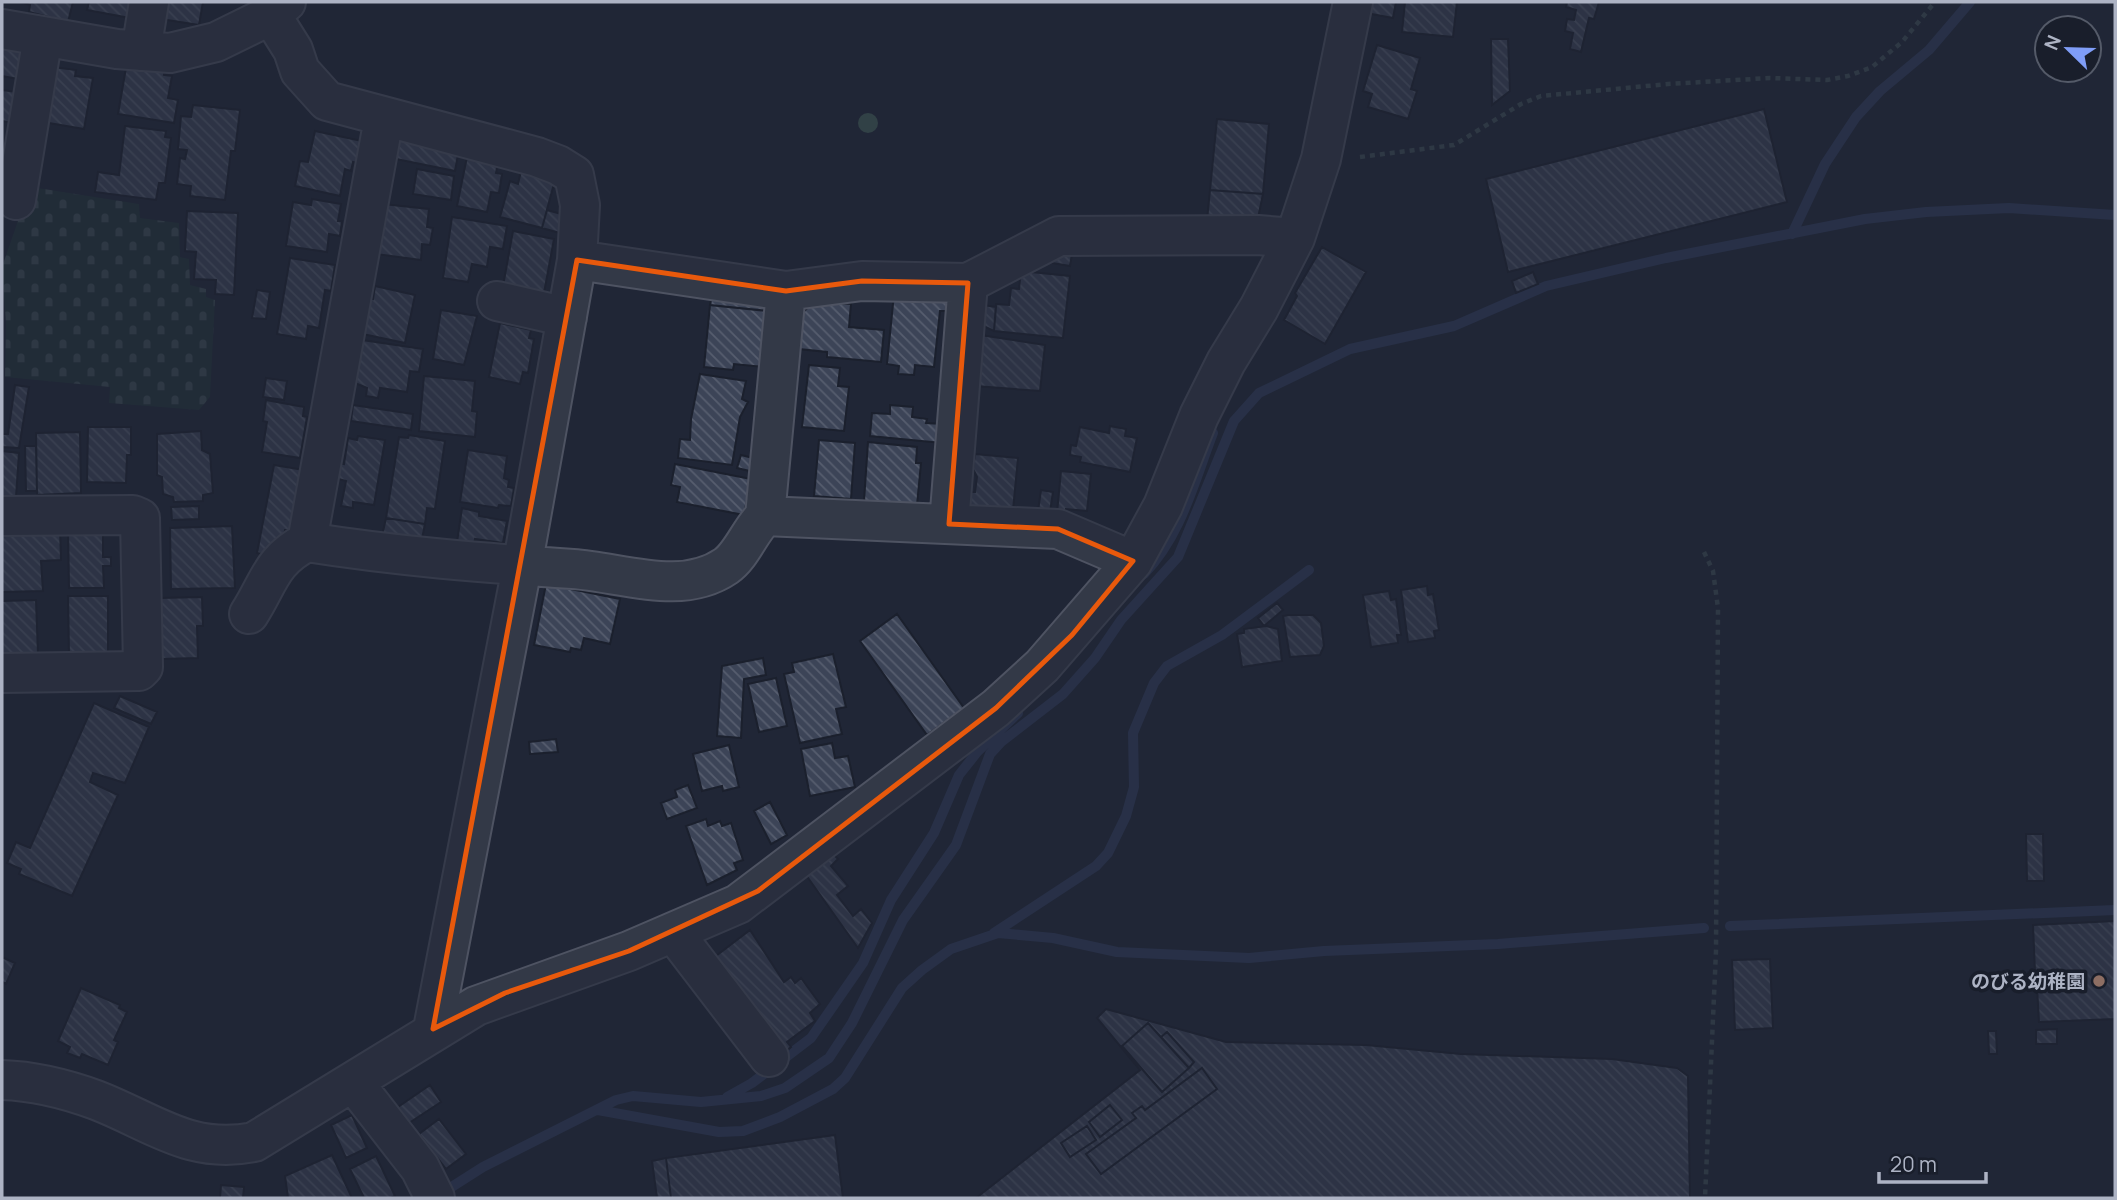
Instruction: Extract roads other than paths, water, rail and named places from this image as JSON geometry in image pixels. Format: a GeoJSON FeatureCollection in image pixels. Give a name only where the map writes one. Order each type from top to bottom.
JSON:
{"type":"FeatureCollection","features":[{"type":"Feature","properties":{"kind":"street"},"geometry":{"type":"LineString","coordinates":[[2,15],[4,2]]}},
{"type":"Feature","properties":{"kind":"street"},"geometry":{"type":"LineString","coordinates":[[141,51],[149,2]]}},
{"type":"Feature","properties":{"kind":"street"},"geometry":{"type":"LineString","coordinates":[[2,1080],[52,1086],[98,1101],[177,1136],[209,1146],[228,1147],[254,1142],[354,1083],[433,1029],[505,993],[674,933],[738,904],[996,708],[1057,651],[1133,561],[1163,506],[1226,362],[1259,308],[1295,238],[1321,159],[1353,2]]}},
{"type":"Feature","properties":{"kind":"street"},"geometry":{"type":"LineString","coordinates":[[2,29],[141,51],[170,53],[192,50],[279,9],[300,71],[327,101],[384,118],[497,144],[558,165],[574,176],[580,205],[577,260],[523,568],[433,1029]]}},
{"type":"Feature","properties":{"kind":"street"},"geometry":{"type":"LineString","coordinates":[[16,200],[43,36]]}},
{"type":"Feature","properties":{"kind":"street"},"geometry":{"type":"LineString","coordinates":[[307,542],[384,118]]}},
{"type":"Feature","properties":{"kind":"street"},"geometry":{"type":"LineString","coordinates":[[577,260],[786,290],[862,281],[968,282],[1059,236],[1295,238]]}},
{"type":"Feature","properties":{"kind":"street"},"geometry":{"type":"LineString","coordinates":[[949,524],[968,282]]}},
{"type":"Feature","properties":{"kind":"street"},"geometry":{"type":"LineString","coordinates":[[249,614],[272,569],[283,556],[307,542],[523,568],[576,569],[653,581],[692,578],[726,566],[765,516],[786,290]]}},
{"type":"Feature","properties":{"kind":"street"},"geometry":{"type":"LineString","coordinates":[[497,301],[567,317]]}},
{"type":"Feature","properties":{"kind":"street"},"geometry":{"type":"LineString","coordinates":[[2,516],[133,515],[140,518],[144,667],[139,671],[2,673]]}},
{"type":"Feature","properties":{"kind":"street"},"geometry":{"type":"LineString","coordinates":[[765,516],[1058,529],[1133,561]]}},
{"type":"Feature","properties":{"kind":"street"},"geometry":{"type":"LineString","coordinates":[[674,933],[769,1057]]}},
{"type":"Feature","properties":{"kind":"street"},"geometry":{"type":"LineString","coordinates":[[354,1083],[420,1168],[435,1198]]}},
{"type":"Feature","properties":{"kind":"waterway"},"geometry":{"type":"LineString","coordinates":[[1792,234],[1825,164],[1856,117],[1880,91],[1929,50],[1970,2]]}},
{"type":"Feature","properties":{"kind":"waterway"},"geometry":{"type":"LineString","coordinates":[[439,1195],[483,1167],[616,1100],[633,1096],[701,1102],[761,1096],[785,1088],[829,1058],[852,1023],[903,920],[956,845],[990,754],[1001,742],[1063,694],[1095,658],[1121,620],[1178,557],[1234,421],[1259,393],[1350,349],[1454,326],[1546,286],[1666,258],[1865,219],[1926,212],[2009,208],[2115,215]]}},
{"type":"Feature","properties":{"kind":"waterway"},"geometry":{"type":"LineString","coordinates":[[1144,574],[1157,559],[1177,526],[1213,433]]}},
{"type":"Feature","properties":{"kind":"waterway"},"geometry":{"type":"LineString","coordinates":[[994,933],[1096,866],[1108,853],[1126,816],[1134,787],[1133,733],[1154,683],[1167,666],[1222,635],[1309,570]]}},
{"type":"Feature","properties":{"kind":"waterway"},"geometry":{"type":"LineString","coordinates":[[727,1097],[752,1083],[811,1038],[863,963],[891,900],[934,833],[959,775],[978,751],[1018,713]]}},
{"type":"Feature","properties":{"kind":"waterway"},"geometry":{"type":"LineString","coordinates":[[1730,926],[2115,910]]}},
{"type":"Feature","properties":{"kind":"waterway"},"geometry":{"type":"LineString","coordinates":[[598,1110],[719,1132],[743,1131],[780,1117],[833,1089],[845,1078],[902,988],[922,970],[951,949],[998,933],[1053,938],[1117,952],[1249,958],[1324,951],[1498,944],[1704,928]]}},
{"type":"Feature","properties":{"kind":"place","name":"のびる幼稚園"},"geometry":{"type":"Point","coordinates":[2099,981]}}]}
